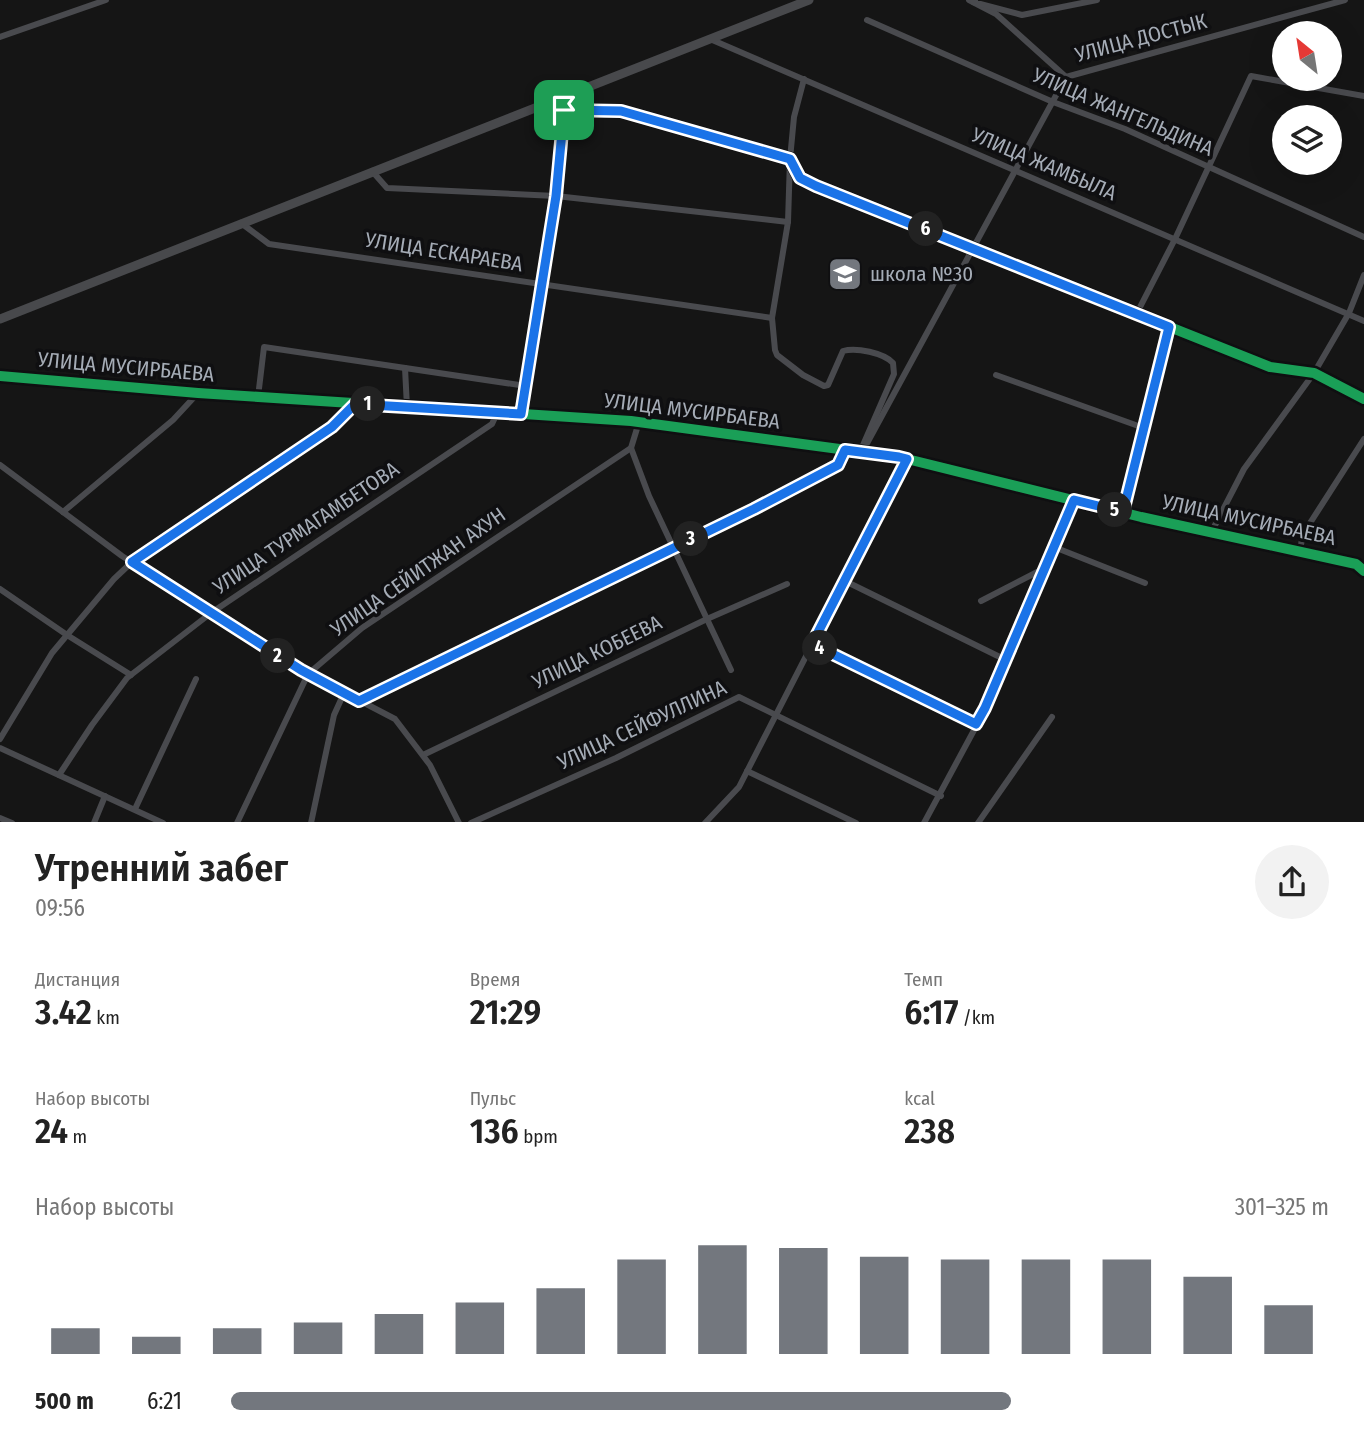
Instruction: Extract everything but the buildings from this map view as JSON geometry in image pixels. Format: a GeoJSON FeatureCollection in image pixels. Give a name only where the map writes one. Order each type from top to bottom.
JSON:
{"type":"FeatureCollection","features":[{"type":"Feature","properties":{"kind":"street"},"geometry":{"type":"LineString","coordinates":[[0,37],[106,0]]}},
{"type":"Feature","properties":{"kind":"street"},"geometry":{"type":"LineString","coordinates":[[0,319],[809,0]]}},
{"type":"Feature","properties":{"kind":"street"},"geometry":{"type":"LineString","coordinates":[[972,1],[1022,15],[1097,0]]}},
{"type":"Feature","properties":{"kind":"street","name":"УЛИЦА ДОСТЫК"},"geometry":{"type":"LineString","coordinates":[[1066,77],[1345,0]]}},
{"type":"Feature","properties":{"kind":"street"},"geometry":{"type":"LineString","coordinates":[[861,452],[1066,77],[996,15],[972,1]]}},
{"type":"Feature","properties":{"kind":"street","name":"УЛИЦА ЖАНГЕЛЬДИНА"},"geometry":{"type":"LineString","coordinates":[[867,20],[1053,102],[1125,129],[1364,237]]}},
{"type":"Feature","properties":{"kind":"street","name":"УЛИЦА ЖАМБЫЛА"},"geometry":{"type":"LineString","coordinates":[[710,39],[1364,321]]}},
{"type":"Feature","properties":{"kind":"street"},"geometry":{"type":"LineString","coordinates":[[1137,313],[1175,239],[1251,76],[1364,96]]}},
{"type":"Feature","properties":{"kind":"street"},"geometry":{"type":"LineString","coordinates":[[804,79],[794,117],[788,222],[772,318],[777,355],[816,384],[828,385],[843,351],[849,349],[880,355],[894,363],[894,374],[861,452]]}},
{"type":"Feature","properties":{"kind":"street"},"geometry":{"type":"LineString","coordinates":[[521,414],[556,196],[564,110],[573,92]]}},
{"type":"Feature","properties":{"kind":"street"},"geometry":{"type":"LineString","coordinates":[[564,110],[621,111],[790,159],[800,178],[816,186],[1269,367],[1314,373],[1364,399]]}},
{"type":"Feature","properties":{"kind":"street"},"geometry":{"type":"LineString","coordinates":[[372,171],[387,188],[556,196],[788,222]]}},
{"type":"Feature","properties":{"kind":"street","name":"УЛИЦА ЕСКАРАЕВА"},"geometry":{"type":"LineString","coordinates":[[241,223],[269,244],[772,318]]}},
{"type":"Feature","properties":{"kind":"street"},"geometry":{"type":"LineString","coordinates":[[1212,531],[1244,469],[1314,373],[1349,313],[1364,275]]}},
{"type":"Feature","properties":{"kind":"street"},"geometry":{"type":"LineString","coordinates":[[1123,512],[1169,327]]}},
{"type":"Feature","properties":{"kind":"street"},"geometry":{"type":"LineString","coordinates":[[258,397],[264,347],[526,386]]}},
{"type":"Feature","properties":{"kind":"street"},"geometry":{"type":"LineString","coordinates":[[405,368],[407,407]]}},
{"type":"Feature","properties":{"kind":"street"},"geometry":{"type":"LineString","coordinates":[[996,375],[1144,428]]}},
{"type":"Feature","properties":{"kind":"street","name":"УЛИЦА МУСИРБАЕВА"},"geometry":{"type":"LineString","coordinates":[[0,376],[198,393],[639,422],[861,452],[907,459],[1123,512],[1300,550],[1356,564],[1364,572]]}},
{"type":"Feature","properties":{"kind":"street"},"geometry":{"type":"LineString","coordinates":[[62,512],[173,421],[198,393]]}},
{"type":"Feature","properties":{"kind":"street"},"geometry":{"type":"LineString","coordinates":[[0,740],[52,653],[114,579],[132,562],[332,427],[355,404]]}},
{"type":"Feature","properties":{"kind":"street","name":"УЛИЦА ТУРМАГАМБЕТОВА"},"geometry":{"type":"LineString","coordinates":[[59,775],[92,725],[131,675],[211,613],[492,424],[497,413]]}},
{"type":"Feature","properties":{"kind":"street"},"geometry":{"type":"LineString","coordinates":[[639,422],[631,448],[649,496],[731,670]]}},
{"type":"Feature","properties":{"kind":"street"},"geometry":{"type":"LineString","coordinates":[[1300,550],[1303,534],[1364,439]]}},
{"type":"Feature","properties":{"kind":"street","name":"УЛИЦА СЕЙИТЖАН АХУН"},"geometry":{"type":"LineString","coordinates":[[237,822],[308,674],[362,628],[631,448]]}},
{"type":"Feature","properties":{"kind":"street"},"geometry":{"type":"LineString","coordinates":[[359,701],[838,465],[845,450]]}},
{"type":"Feature","properties":{"kind":"street"},"geometry":{"type":"LineString","coordinates":[[705,822],[739,787],[907,459]]}},
{"type":"Feature","properties":{"kind":"street"},"geometry":{"type":"LineString","coordinates":[[0,465],[132,562],[211,613],[308,674],[395,719],[430,765],[459,822]]}},
{"type":"Feature","properties":{"kind":"street"},"geometry":{"type":"LineString","coordinates":[[925,822],[1006,660],[1074,500]]}},
{"type":"Feature","properties":{"kind":"street"},"geometry":{"type":"LineString","coordinates":[[1054,547],[1145,583]]}},
{"type":"Feature","properties":{"kind":"street"},"geometry":{"type":"LineString","coordinates":[[981,601],[1045,568]]}},
{"type":"Feature","properties":{"kind":"street"},"geometry":{"type":"LineString","coordinates":[[845,581],[1006,660]]}},
{"type":"Feature","properties":{"kind":"street","name":"УЛИЦА КОБЕЕВА"},"geometry":{"type":"LineString","coordinates":[[423,755],[787,584]]}},
{"type":"Feature","properties":{"kind":"street"},"geometry":{"type":"LineString","coordinates":[[0,589],[131,675]]}},
{"type":"Feature","properties":{"kind":"street"},"geometry":{"type":"LineString","coordinates":[[812,644],[976,724]]}},
{"type":"Feature","properties":{"kind":"street"},"geometry":{"type":"LineString","coordinates":[[135,809],[196,679]]}},
{"type":"Feature","properties":{"kind":"street"},"geometry":{"type":"LineString","coordinates":[[311,822],[334,715],[344,693]]}},
{"type":"Feature","properties":{"kind":"street","name":"УЛИЦА СЕЙФУЛЛИНА"},"geometry":{"type":"LineString","coordinates":[[471,822],[616,758],[739,697],[940,796]]}},
{"type":"Feature","properties":{"kind":"street"},"geometry":{"type":"LineString","coordinates":[[978,822],[1052,718]]}},
{"type":"Feature","properties":{"kind":"street"},"geometry":{"type":"LineString","coordinates":[[0,748],[163,822]]}},
{"type":"Feature","properties":{"kind":"street"},"geometry":{"type":"LineString","coordinates":[[747,771],[856,822]]}},
{"type":"Feature","properties":{"kind":"street"},"geometry":{"type":"LineString","coordinates":[[94,822],[105,796]]}},
{"type":"Feature","properties":{"kind":"street"},"geometry":{"type":"LineString","coordinates":[[0,818],[12,822]]}},
{"type":"Feature","properties":{"kind":"cycle path"},"geometry":{"type":"LineString","coordinates":[[564,110],[621,111],[790,159],[800,178],[816,186],[1270,367],[1314,373],[1364,399]]}},
{"type":"Feature","properties":{"kind":"cycle path"},"geometry":{"type":"LineString","coordinates":[[0,376],[198,393],[631,421],[899,457],[1141,517],[1356,564],[1364,571]]}},
{"type":"Feature","properties":{"kind":"place","name":"школа №30"},"geometry":{"type":"Point","coordinates":[845,274]}},
{"type":"Feature","properties":{"kind":"route"},"geometry":{"type":"LineString","coordinates":[[564,110],[621,111],[790,159],[800,178],[816,186],[1169,327],[1123,512],[1074,500],[976,724],[812,644],[907,459],[899,457],[845,450],[838,465],[754,509],[359,701],[301,670],[132,562],[332,427],[355,404],[521,414],[556,196],[564,110]]}}]}
